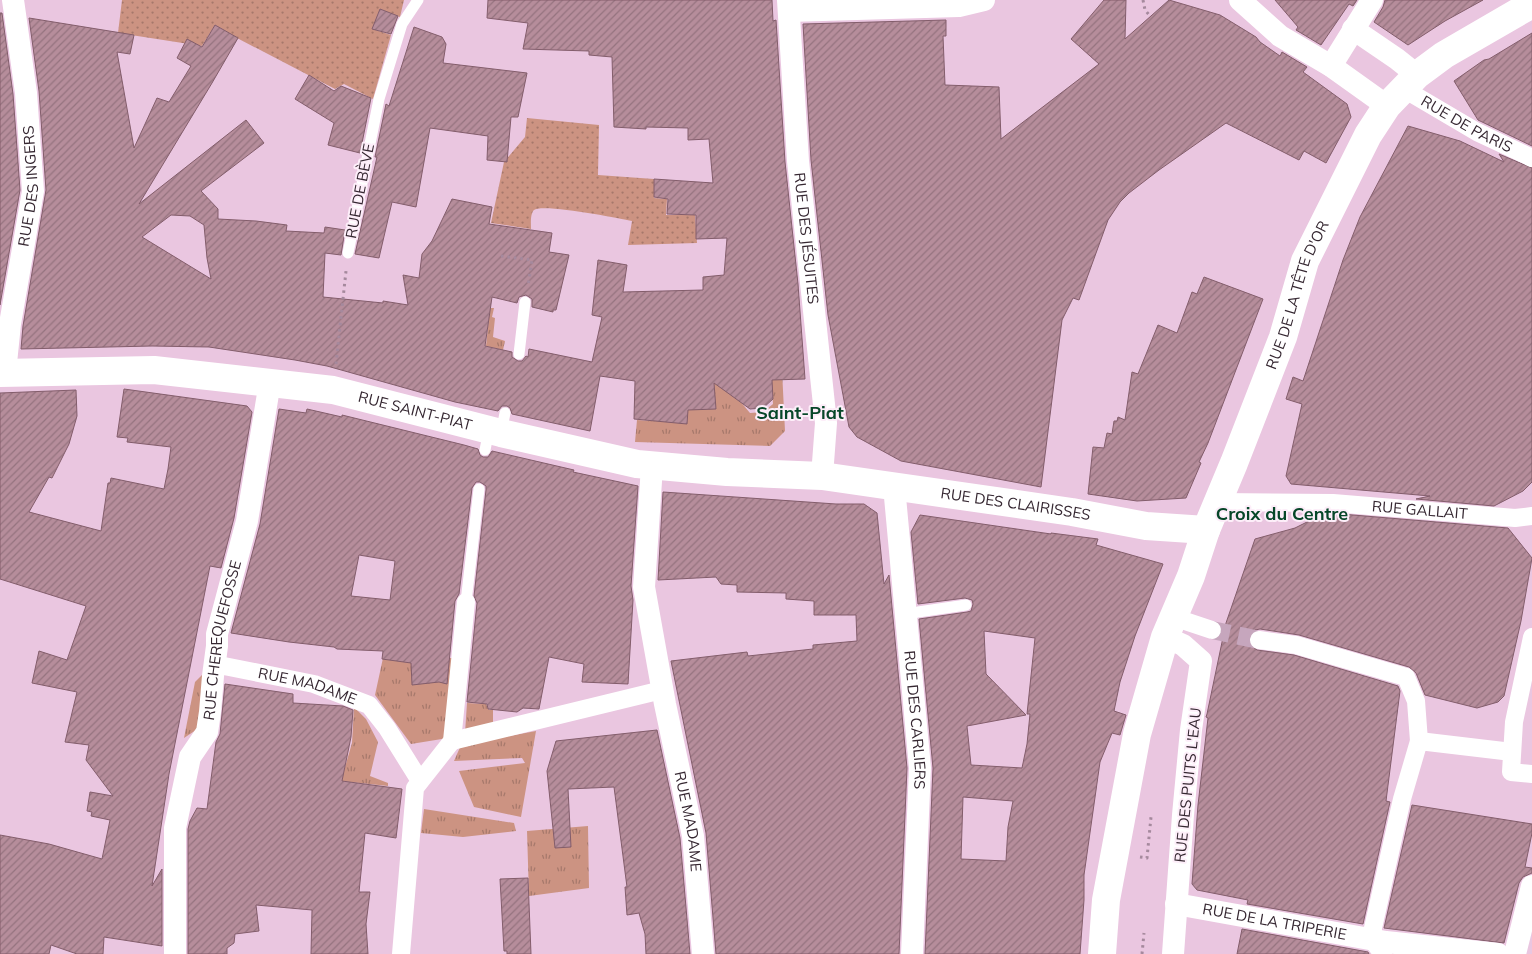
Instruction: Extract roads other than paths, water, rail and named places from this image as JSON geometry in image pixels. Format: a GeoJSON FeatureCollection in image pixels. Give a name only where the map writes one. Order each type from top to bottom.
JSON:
{"type":"FeatureCollection","features":[{"type":"Feature","properties":{"kind":"street","name":"RUE DES INGERS"},"geometry":{"type":"LineString","coordinates":[[3,373],[33,190],[26,93],[13,0]]}},
{"type":"Feature","properties":{"kind":"street"},"geometry":{"type":"LineString","coordinates":[[788,6],[960,6],[984,0]]}},
{"type":"Feature","properties":{"kind":"street"},"geometry":{"type":"LineString","coordinates":[[1240,0],[1280,36],[1331,66],[1403,90]]}},
{"type":"Feature","properties":{"kind":"street"},"geometry":{"type":"LineString","coordinates":[[1331,66],[1372,0]]}},
{"type":"Feature","properties":{"kind":"street"},"geometry":{"type":"LineString","coordinates":[[1403,90],[1444,55],[1532,4]]}},
{"type":"Feature","properties":{"kind":"street","name":"RUE DES JÉSUITES"},"geometry":{"type":"LineString","coordinates":[[788,6],[798,161],[826,423],[822,476]]}},
{"type":"Feature","properties":{"kind":"street"},"geometry":{"type":"LineString","coordinates":[[1353,29],[1397,59],[1403,90]]}},
{"type":"Feature","properties":{"kind":"street","name":"RUE DE PARIS"},"geometry":{"type":"LineString","coordinates":[[1403,90],[1477,132],[1532,158]]}},
{"type":"Feature","properties":{"kind":"street","name":"RUE DE LA TÊTE D'OR"},"geometry":{"type":"LineString","coordinates":[[1206,530],[1283,336],[1305,261],[1368,135],[1403,90]]}},
{"type":"Feature","properties":{"kind":"street","name":"RUE SAINT-PIAT"},"geometry":{"type":"LineString","coordinates":[[3,373],[154,370],[334,390],[495,432],[652,466],[727,472],[822,476]]}},
{"type":"Feature","properties":{"kind":"street","name":"RUE CHEREQUEFOSSE"},"geometry":{"type":"LineString","coordinates":[[175,954],[175,828],[190,758],[207,732],[217,634],[247,521],[270,382]]}},
{"type":"Feature","properties":{"kind":"street","name":"RUE MADAME"},"geometry":{"type":"LineString","coordinates":[[652,466],[644,587],[662,690],[693,836],[702,954]]}},
{"type":"Feature","properties":{"kind":"street","name":"RUE DES CLAIRISSES"},"geometry":{"type":"LineString","coordinates":[[822,476],[1072,512],[1146,526],[1206,530]]}},
{"type":"Feature","properties":{"kind":"street","name":"RUE DES CARLIERS"},"geometry":{"type":"LineString","coordinates":[[894,486],[920,768],[912,954]]}},
{"type":"Feature","properties":{"kind":"street","name":"RUE GALLAIT"},"geometry":{"type":"LineString","coordinates":[[1218,502],[1333,504],[1515,518],[1532,516]]}},
{"type":"Feature","properties":{"kind":"street"},"geometry":{"type":"LineString","coordinates":[[1102,954],[1106,900],[1137,734],[1169,627],[1191,576],[1206,530]]}},
{"type":"Feature","properties":{"kind":"street"},"geometry":{"type":"LineString","coordinates":[[401,954],[415,788],[452,742],[466,602]]}},
{"type":"Feature","properties":{"kind":"street"},"geometry":{"type":"LineString","coordinates":[[1169,627],[1212,630]]}},
{"type":"Feature","properties":{"kind":"street","name":"RUE DES PUITS L'EAU"},"geometry":{"type":"LineString","coordinates":[[1169,627],[1183,645],[1201,660],[1191,730],[1173,954]]}},
{"type":"Feature","properties":{"kind":"street"},"geometry":{"type":"LineString","coordinates":[[1532,637],[1514,722],[1511,772],[1532,774]]}},
{"type":"Feature","properties":{"kind":"street"},"geometry":{"type":"LineString","coordinates":[[1259,640],[1296,645],[1406,677],[1416,701],[1419,742],[1402,799],[1377,947]]}},
{"type":"Feature","properties":{"kind":"street","name":"RUE MADAME"},"geometry":{"type":"LineString","coordinates":[[214,664],[314,684],[369,705],[387,728],[420,781]]}},
{"type":"Feature","properties":{"kind":"street"},"geometry":{"type":"LineString","coordinates":[[452,742],[662,690]]}},
{"type":"Feature","properties":{"kind":"street"},"geometry":{"type":"LineString","coordinates":[[1419,742],[1512,752]]}},
{"type":"Feature","properties":{"kind":"street"},"geometry":{"type":"LineString","coordinates":[[1514,954],[1532,886]]}},
{"type":"Feature","properties":{"kind":"street","name":"RUE DE LA TRIPERIE"},"geometry":{"type":"LineString","coordinates":[[1176,904],[1377,947],[1498,954]]}},
{"type":"Feature","properties":{"kind":"lane","name":"RUE DE BÈVE"},"geometry":{"type":"LineString","coordinates":[[348,253],[379,99],[402,24],[418,0]]}},
{"type":"Feature","properties":{"kind":"lane"},"geometry":{"type":"LineString","coordinates":[[519,354],[525,302]]}},
{"type":"Feature","properties":{"kind":"lane"},"geometry":{"type":"LineString","coordinates":[[466,602],[479,489]]}},
{"type":"Feature","properties":{"kind":"lane"},"geometry":{"type":"LineString","coordinates":[[906,615],[966,605]]}},
{"type":"Feature","properties":{"kind":"tunnel"},"geometry":{"type":"LineString","coordinates":[[1212,630],[1259,640]]}},
{"type":"Feature","properties":{"kind":"district","name":"Saint-Piat"},"geometry":{"type":"Point","coordinates":[800,413]}},
{"type":"Feature","properties":{"kind":"district","name":"Croix du Centre"},"geometry":{"type":"Point","coordinates":[1282,514]}}]}
